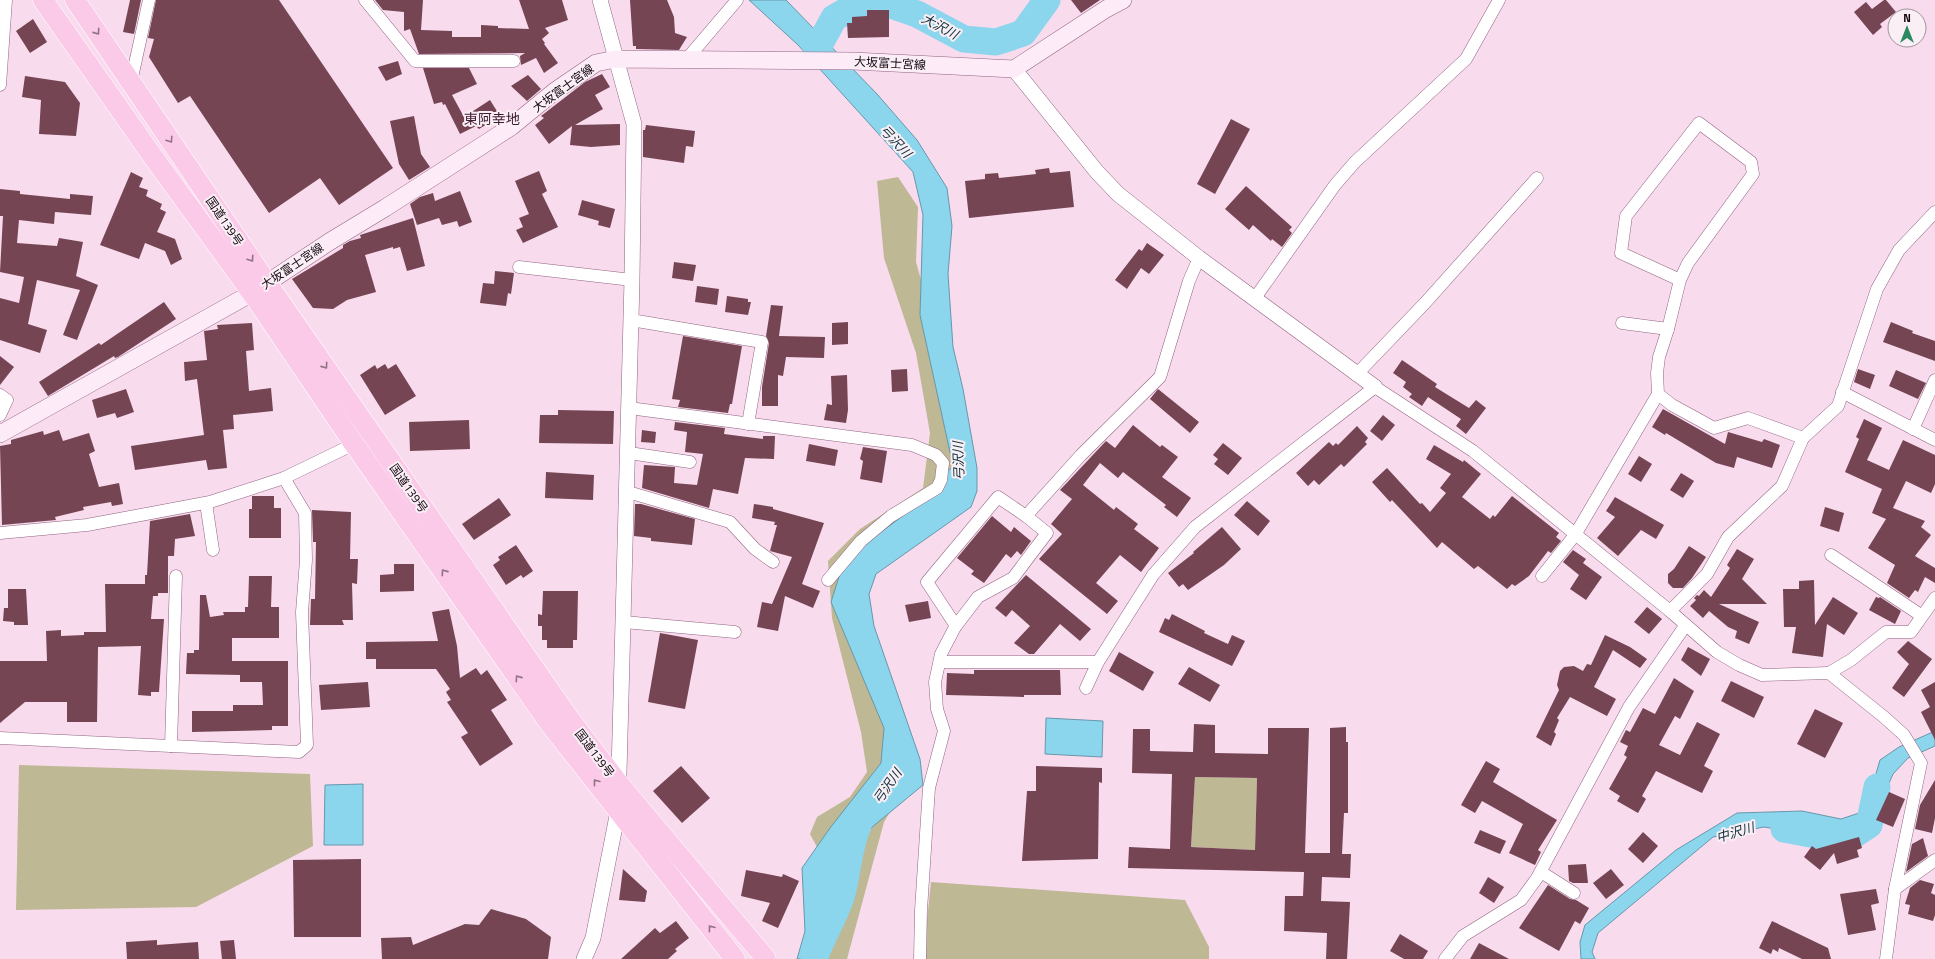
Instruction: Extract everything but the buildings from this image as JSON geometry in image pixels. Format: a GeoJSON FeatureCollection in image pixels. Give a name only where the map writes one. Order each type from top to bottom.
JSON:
{"type":"FeatureCollection","features":[{"type":"Feature","properties":{"kind":"highway","name":"国道139号"},"geometry":{"type":"LineString","coordinates":[[43,0],[156,161],[259,288],[563,710],[619,784],[766,959]]}},
{"type":"Feature","properties":{"kind":"highway","name":"国道139号"},"geometry":{"type":"LineString","coordinates":[[75,0],[131,82],[354,444],[550,724],[735,959]]}},
{"type":"Feature","properties":{"kind":"main road"},"geometry":{"type":"LineString","coordinates":[[1014,70],[1104,4],[1123,0]]}},
{"type":"Feature","properties":{"kind":"main road","name":"大坂富士宮線"},"geometry":{"type":"LineString","coordinates":[[0,434],[259,288],[511,127],[555,91],[596,63],[615,59],[853,61],[1014,70]]}},
{"type":"Feature","properties":{"kind":"street"},"geometry":{"type":"LineString","coordinates":[[0,85],[6,0]]}},
{"type":"Feature","properties":{"kind":"street"},"geometry":{"type":"LineString","coordinates":[[131,82],[149,0]]}},
{"type":"Feature","properties":{"kind":"street"},"geometry":{"type":"LineString","coordinates":[[364,0],[415,61],[514,61]]}},
{"type":"Feature","properties":{"kind":"street"},"geometry":{"type":"LineString","coordinates":[[584,959],[593,938],[618,811],[628,492],[632,280],[634,124],[600,0]]}},
{"type":"Feature","properties":{"kind":"street"},"geometry":{"type":"LineString","coordinates":[[686,60],[736,0]]}},
{"type":"Feature","properties":{"kind":"street"},"geometry":{"type":"LineString","coordinates":[[1255,298],[1335,185],[1355,162],[1466,59],[1499,0]]}},
{"type":"Feature","properties":{"kind":"street"},"geometry":{"type":"LineString","coordinates":[[1014,70],[1097,172],[1118,194],[1199,258],[1255,298],[1356,375],[1474,451],[1575,535],[1670,611],[1685,626],[1717,652],[1739,665],[1762,675],[1829,673],[1851,660],[1886,632],[1911,632],[1935,598]]}},
{"type":"Feature","properties":{"kind":"street"},"geometry":{"type":"LineString","coordinates":[[1542,576],[1575,535],[1658,394],[1657,373],[1659,357],[1668,329],[1680,280],[1688,263],[1753,174],[1751,162],[1699,123],[1626,216],[1621,253],[1680,280]]}},
{"type":"Feature","properties":{"kind":"street"},"geometry":{"type":"LineString","coordinates":[[1356,375],[1425,303],[1537,178]]}},
{"type":"Feature","properties":{"kind":"street"},"geometry":{"type":"LineString","coordinates":[[1670,611],[1707,574],[1728,537],[1782,486],[1803,438],[1838,406],[1877,289],[1899,250],[1935,212]]}},
{"type":"Feature","properties":{"kind":"street"},"geometry":{"type":"LineString","coordinates":[[1026,516],[1081,455],[1160,377],[1188,281],[1199,258]]}},
{"type":"Feature","properties":{"kind":"street"},"geometry":{"type":"LineString","coordinates":[[519,267],[632,280]]}},
{"type":"Feature","properties":{"kind":"street"},"geometry":{"type":"LineString","coordinates":[[631,320],[762,342],[748,424]]}},
{"type":"Feature","properties":{"kind":"street"},"geometry":{"type":"LineString","coordinates":[[1622,323],[1668,329]]}},
{"type":"Feature","properties":{"kind":"street"},"geometry":{"type":"LineString","coordinates":[[1913,429],[1935,380]]}},
{"type":"Feature","properties":{"kind":"street"},"geometry":{"type":"LineString","coordinates":[[1086,688],[1098,662],[1153,575],[1195,527],[1375,387]]}},
{"type":"Feature","properties":{"kind":"street"},"geometry":{"type":"LineString","coordinates":[[1842,392],[1935,440]]}},
{"type":"Feature","properties":{"kind":"street"},"geometry":{"type":"LineString","coordinates":[[1658,394],[1672,405],[1714,428],[1748,418],[1803,438]]}},
{"type":"Feature","properties":{"kind":"street"},"geometry":{"type":"LineString","coordinates":[[0,395],[7,400],[0,415]]}},
{"type":"Feature","properties":{"kind":"street"},"geometry":{"type":"LineString","coordinates":[[629,408],[912,445],[936,455],[943,463],[941,480],[937,488],[891,516],[861,541],[828,580]]}},
{"type":"Feature","properties":{"kind":"street"},"geometry":{"type":"LineString","coordinates":[[0,534],[87,525],[206,503],[284,478],[354,444]]}},
{"type":"Feature","properties":{"kind":"street"},"geometry":{"type":"LineString","coordinates":[[628,453],[690,462]]}},
{"type":"Feature","properties":{"kind":"street"},"geometry":{"type":"LineString","coordinates":[[0,738],[300,752],[307,744],[302,612],[306,560],[304,513],[284,478]]}},
{"type":"Feature","properties":{"kind":"street"},"geometry":{"type":"LineString","coordinates":[[628,492],[730,522],[755,549],[773,562]]}},
{"type":"Feature","properties":{"kind":"street"},"geometry":{"type":"LineString","coordinates":[[920,959],[921,910],[929,788],[944,731],[937,709],[935,682],[941,654],[956,626],[978,597],[1013,578],[1047,533],[1026,516],[998,497],[927,582],[956,626]]}},
{"type":"Feature","properties":{"kind":"street"},"geometry":{"type":"LineString","coordinates":[[206,503],[213,550]]}},
{"type":"Feature","properties":{"kind":"street"},"geometry":{"type":"LineString","coordinates":[[1831,554],[1922,616]]}},
{"type":"Feature","properties":{"kind":"street"},"geometry":{"type":"LineString","coordinates":[[171,746],[176,576]]}},
{"type":"Feature","properties":{"kind":"street"},"geometry":{"type":"LineString","coordinates":[[624,622],[735,632]]}},
{"type":"Feature","properties":{"kind":"street"},"geometry":{"type":"LineString","coordinates":[[1446,959],[1463,936],[1521,900],[1541,872],[1629,707],[1685,626]]}},
{"type":"Feature","properties":{"kind":"street"},"geometry":{"type":"LineString","coordinates":[[940,662],[1098,662]]}},
{"type":"Feature","properties":{"kind":"street"},"geometry":{"type":"LineString","coordinates":[[1829,673],[1902,733],[1921,763],[1895,889],[1886,959]]}},
{"type":"Feature","properties":{"kind":"street"},"geometry":{"type":"LineString","coordinates":[[1895,889],[1935,860]]}},
{"type":"Feature","properties":{"kind":"street"},"geometry":{"type":"LineString","coordinates":[[1541,872],[1574,893]]}},
{"type":"Feature","properties":{"kind":"shaded area"},"geometry":{"type":"Polygon","coordinates":[[[898,177],[918,207],[916,262],[937,336],[968,472],[870,567],[862,618],[912,775],[884,822],[847,959],[804,959],[824,860],[810,834],[817,817],[850,797],[867,772],[861,732],[832,618],[828,561],[860,529],[923,488],[930,433],[916,353],[884,258],[877,181],[898,177]]]}},
{"type":"Feature","properties":{"kind":"shaded area"},"geometry":{"type":"Polygon","coordinates":[[[19,765],[310,774],[313,846],[196,907],[16,910],[19,765]]]}},
{"type":"Feature","properties":{"kind":"shaded area"},"geometry":{"type":"Polygon","coordinates":[[[1195,777],[1257,778],[1255,850],[1191,847],[1195,777]]]}},
{"type":"Feature","properties":{"kind":"shaded area"},"geometry":{"type":"Polygon","coordinates":[[[931,882],[1185,900],[1209,947],[1209,959],[923,959],[931,882]]]}},
{"type":"Feature","properties":{"kind":"water"},"geometry":{"type":"Polygon","coordinates":[[[749,0],[786,0],[877,94],[917,140],[947,188],[952,226],[948,274],[953,347],[963,389],[977,468],[977,491],[971,507],[876,574],[869,594],[874,626],[920,759],[923,785],[871,828],[849,861],[840,899],[821,959],[797,959],[805,931],[802,868],[830,828],[881,763],[884,728],[831,602],[845,558],[907,513],[953,466],[920,315],[923,215],[913,172],[798,45],[749,0]]]}},
{"type":"Feature","properties":{"kind":"water"},"geometry":{"type":"Polygon","coordinates":[[[1046,718],[1103,721],[1102,757],[1045,754],[1046,718]]]}},
{"type":"Feature","properties":{"kind":"water"},"geometry":{"type":"Polygon","coordinates":[[[1935,731],[1935,746],[1908,758],[1893,774],[1873,820],[1860,831],[1821,836],[1764,827],[1713,837],[1598,933],[1592,952],[1595,959],[1581,959],[1580,942],[1585,925],[1676,850],[1737,813],[1802,811],[1841,819],[1865,811],[1880,760],[1899,747],[1935,731]]]}},
{"type":"Feature","properties":{"kind":"water"},"geometry":{"type":"Polygon","coordinates":[[[363,784],[363,845],[324,845],[325,785],[363,784]]]}},
{"type":"Feature","properties":{"kind":"waterway","name":"大沢川"},"geometry":{"type":"LineString","coordinates":[[816,51],[834,18],[853,7],[868,4],[888,4],[917,14],[964,39],[996,42],[1023,33],[1047,0]]}},
{"type":"Feature","properties":{"kind":"waterway","name":"中沢川"},"geometry":{"type":"LineString","coordinates":[[1784,829],[1826,837],[1852,836],[1869,825],[1877,787]]}},
{"type":"Feature","properties":{"kind":"waterway","name":"弓沢川"},"geometry":{"type":"LineString","coordinates":[[814,959],[841,897],[852,843],[858,826]]}},
{"type":"Feature","properties":{"kind":"district","name":"東阿幸地"},"geometry":{"type":"Point","coordinates":[492,118]}}]}
